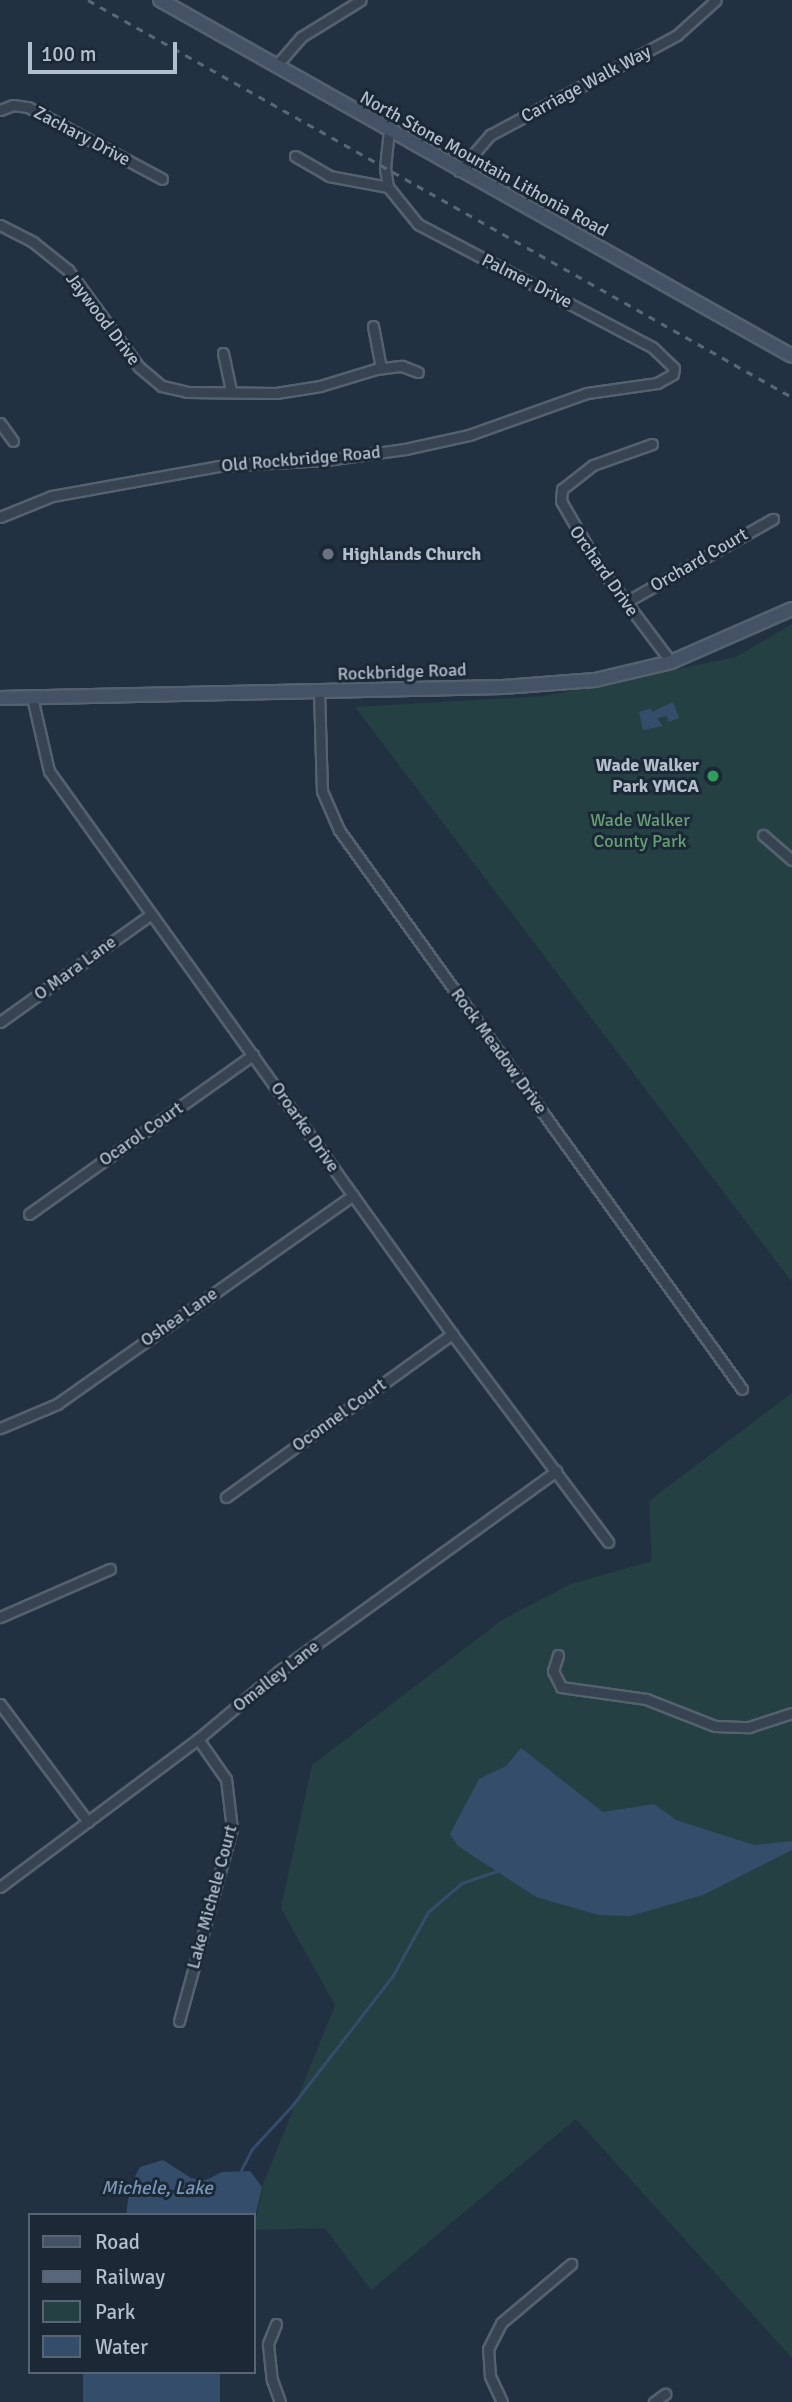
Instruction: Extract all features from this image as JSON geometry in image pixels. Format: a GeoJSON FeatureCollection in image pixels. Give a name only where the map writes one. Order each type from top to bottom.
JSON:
{"type":"FeatureCollection","features":[{"type":"Feature","properties":{"kind":"main road","name":"North Stone Mountain Lithonia Road"},"geometry":{"type":"LineString","coordinates":[[160,0],[389,132],[792,356]]}},
{"type":"Feature","properties":{"kind":"main road","name":"Rockbridge Road"},"geometry":{"type":"LineString","coordinates":[[0,698],[319,691],[595,680],[671,662],[792,608]]}},
{"type":"Feature","properties":{"kind":"street"},"geometry":{"type":"LineString","coordinates":[[276,66],[301,37],[361,0]]}},
{"type":"Feature","properties":{"kind":"street","name":"Carriage Walk Way"},"geometry":{"type":"LineString","coordinates":[[459,171],[490,135],[677,35],[716,0]]}},
{"type":"Feature","properties":{"kind":"street","name":"Zachary Drive"},"geometry":{"type":"LineString","coordinates":[[0,110],[13,105],[28,107],[162,179]]}},
{"type":"Feature","properties":{"kind":"street"},"geometry":{"type":"LineString","coordinates":[[295,156],[329,176],[388,187],[385,168],[389,132]]}},
{"type":"Feature","properties":{"kind":"street","name":"Palmer Drive"},"geometry":{"type":"LineString","coordinates":[[388,187],[418,224],[652,347],[674,368]]}},
{"type":"Feature","properties":{"kind":"street","name":"Jaywood Drive"},"geometry":{"type":"LineString","coordinates":[[0,225],[33,242],[68,270],[150,378],[187,392],[291,392],[381,368],[402,366],[418,372]]}},
{"type":"Feature","properties":{"kind":"street"},"geometry":{"type":"LineString","coordinates":[[373,326],[381,368]]}},
{"type":"Feature","properties":{"kind":"street"},"geometry":{"type":"LineString","coordinates":[[223,353],[231,391]]}},
{"type":"Feature","properties":{"kind":"street","name":"Old Rockbridge Road"},"geometry":{"type":"LineString","coordinates":[[0,517],[52,496],[218,466],[326,460],[469,435],[587,393],[657,383],[668,379],[674,368]]}},
{"type":"Feature","properties":{"kind":"street"},"geometry":{"type":"LineString","coordinates":[[0,423],[13,441]]}},
{"type":"Feature","properties":{"kind":"street","name":"Orchard Drive"},"geometry":{"type":"LineString","coordinates":[[652,444],[593,466],[562,489],[567,517],[671,662]]}},
{"type":"Feature","properties":{"kind":"street","name":"Orchard Court"},"geometry":{"type":"LineString","coordinates":[[626,602],[773,519]]}},
{"type":"Feature","properties":{"kind":"street","name":"Rock Meadow Drive"},"geometry":{"type":"LineString","coordinates":[[319,691],[322,792],[339,830],[742,1389]]}},
{"type":"Feature","properties":{"kind":"street","name":"Oroarke Drive"},"geometry":{"type":"LineString","coordinates":[[32,697],[49,771],[452,1334],[608,1542]]}},
{"type":"Feature","properties":{"kind":"street"},"geometry":{"type":"LineString","coordinates":[[763,835],[792,860]]}},
{"type":"Feature","properties":{"kind":"street","name":"O Mara Lane"},"geometry":{"type":"LineString","coordinates":[[0,1022],[150,915]]}},
{"type":"Feature","properties":{"kind":"street","name":"Ocarol Court"},"geometry":{"type":"LineString","coordinates":[[29,1214],[253,1055]]}},
{"type":"Feature","properties":{"kind":"street","name":"Oshea Lane"},"geometry":{"type":"LineString","coordinates":[[0,1428],[57,1404],[353,1195]]}},
{"type":"Feature","properties":{"kind":"street","name":"Oconnel Court"},"geometry":{"type":"LineString","coordinates":[[226,1497],[452,1334]]}},
{"type":"Feature","properties":{"kind":"street","name":"Omalley Lane"},"geometry":{"type":"LineString","coordinates":[[0,1887],[198,1739],[279,1671],[556,1471]]}},
{"type":"Feature","properties":{"kind":"street"},"geometry":{"type":"LineString","coordinates":[[0,1617],[110,1570]]}},
{"type":"Feature","properties":{"kind":"street"},"geometry":{"type":"LineString","coordinates":[[558,1655],[553,1671],[561,1687],[646,1699],[715,1726],[749,1727],[792,1713]]}},
{"type":"Feature","properties":{"kind":"street"},"geometry":{"type":"LineString","coordinates":[[0,1704],[88,1822]]}},
{"type":"Feature","properties":{"kind":"street","name":"Lake Michele Court"},"geometry":{"type":"LineString","coordinates":[[178,2021],[232,1829],[226,1779],[198,1739]]}},
{"type":"Feature","properties":{"kind":"street"},"geometry":{"type":"LineString","coordinates":[[502,2402],[490,2376],[488,2349],[501,2323],[571,2264]]}},
{"type":"Feature","properties":{"kind":"street"},"geometry":{"type":"LineString","coordinates":[[276,2325],[268,2344],[272,2380],[280,2402]]}},
{"type":"Feature","properties":{"kind":"street"},"geometry":{"type":"LineString","coordinates":[[654,2402],[665,2394]]}},
{"type":"Feature","properties":{"kind":"green space","name":"Wade Walker County Park"},"geometry":{"type":"Polygon","coordinates":[[[792,624],[792,1282],[355,707],[545,696],[736,657],[792,624]]]}},
{"type":"Feature","properties":{"kind":"green space"},"geometry":{"type":"Polygon","coordinates":[[[792,1393],[792,2358],[576,2119],[371,2290],[325,2228],[256,2230],[262,2187],[335,2005],[281,1908],[312,1765],[502,1620],[571,1584],[652,1561],[649,1501],[792,1393]]]}},
{"type":"Feature","properties":{"kind":"water"},"geometry":{"type":"Polygon","coordinates":[[[673,702],[679,718],[668,722],[667,716],[657,718],[663,726],[643,730],[639,712],[651,708],[652,712],[673,702]]]}},
{"type":"Feature","properties":{"kind":"water"},"geometry":{"type":"Polygon","coordinates":[[[521,1748],[603,1812],[654,1804],[676,1820],[754,1845],[792,1841],[792,1850],[703,1895],[630,1916],[599,1915],[536,1897],[458,1846],[450,1834],[479,1779],[506,1766],[521,1748]]]}},
{"type":"Feature","properties":{"kind":"water","name":"Michele, Lake"},"geometry":{"type":"Polygon","coordinates":[[[163,2160],[191,2178],[206,2180],[222,2172],[250,2171],[262,2187],[256,2213],[126,2213],[130,2186],[140,2167],[163,2160]]]}},
{"type":"Feature","properties":{"kind":"water"},"geometry":{"type":"Polygon","coordinates":[[[83,2374],[220,2374],[220,2402],[83,2402],[83,2374]]]}},
{"type":"Feature","properties":{"kind":"waterway"},"geometry":{"type":"LineString","coordinates":[[241,2170],[252,2149],[291,2107],[392,1977],[428,1912],[462,1883],[497,1871]]}},
{"type":"Feature","properties":{"kind":"railway"},"geometry":{"type":"LineString","coordinates":[[88,0],[792,397]]}},
{"type":"Feature","properties":{"kind":"place","name":"Highlands Church"},"geometry":{"type":"Point","coordinates":[328,554]}},
{"type":"Feature","properties":{"kind":"place","name":"Wade Walker Park YMCA"},"geometry":{"type":"Point","coordinates":[713,776]}}]}
